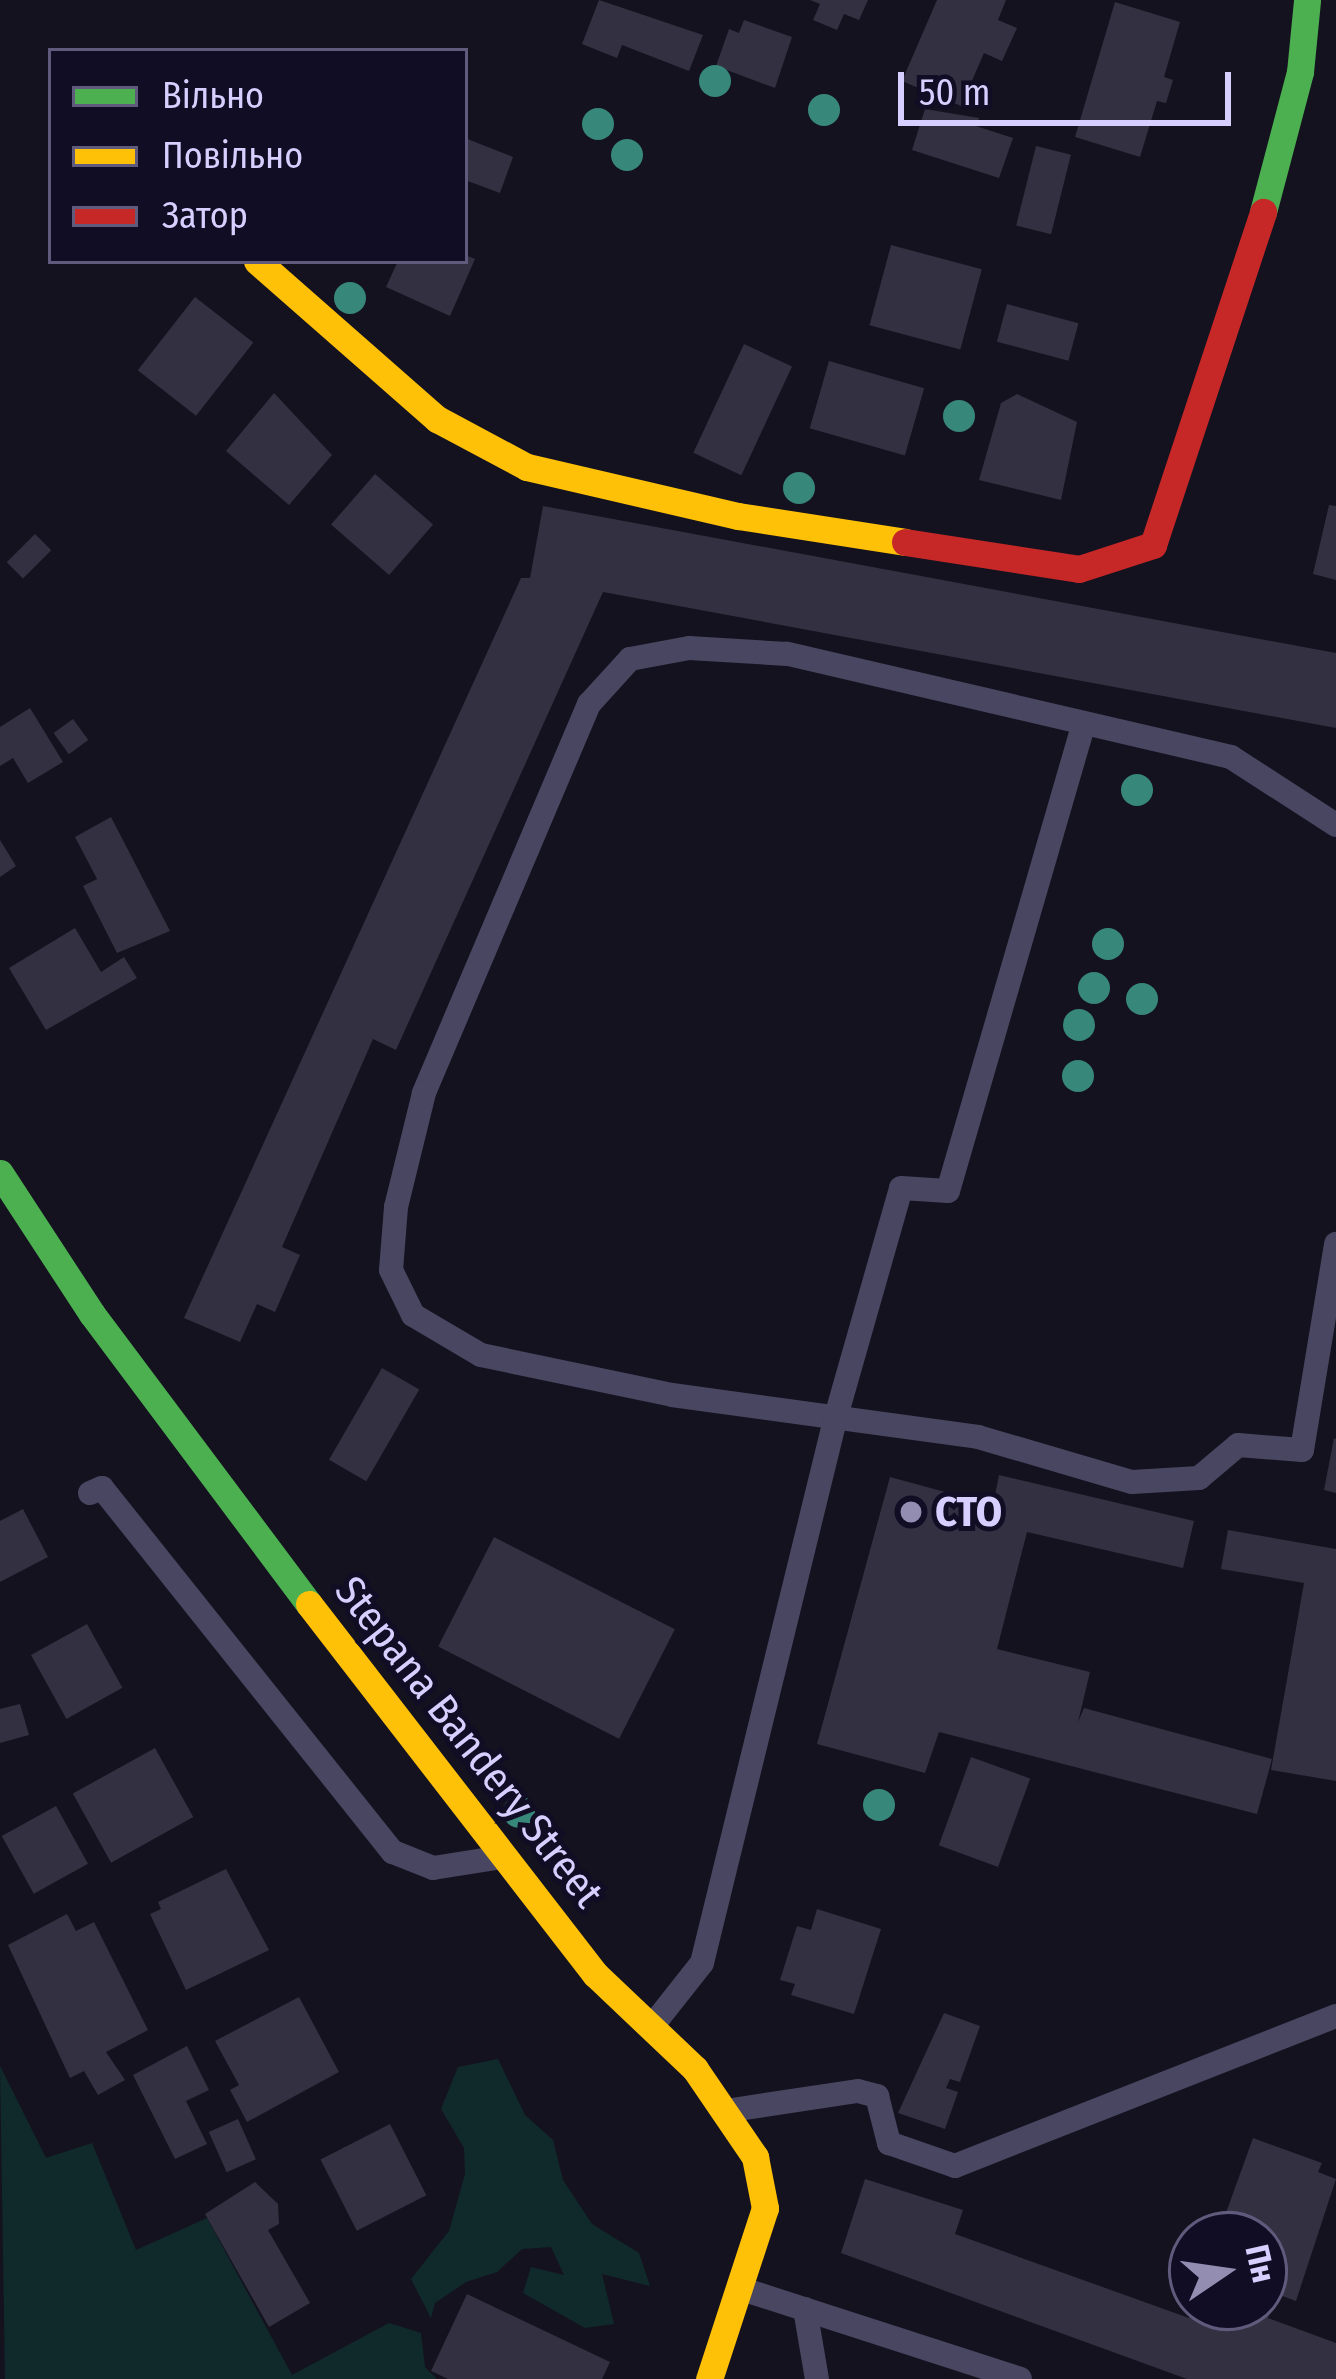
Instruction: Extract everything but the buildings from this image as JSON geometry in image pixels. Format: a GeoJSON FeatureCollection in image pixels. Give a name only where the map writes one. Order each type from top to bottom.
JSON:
{"type":"FeatureCollection","features":[{"type":"Feature","properties":{"kind":"street"},"geometry":{"type":"LineString","coordinates":[[260,264],[437,419],[527,467],[738,516],[1079,569],[1154,545],[1242,292],[1309,75],[1307,0]]}},
{"type":"Feature","properties":{"kind":"street","name":"Stepana Bandery Street"},"geometry":{"type":"LineString","coordinates":[[0,1173],[92,1314],[504,1857],[595,1974],[652,2027],[724,2111],[755,2157],[765,2208],[709,2379]]}},
{"type":"Feature","properties":{"kind":"lane"},"geometry":{"type":"LineString","coordinates":[[1336,825],[1231,757],[787,654],[689,647],[630,659],[589,704],[424,1093],[396,1207],[391,1270],[413,1315],[481,1355],[835,1420],[978,1437],[1132,1481],[1198,1478],[1238,1445],[1302,1450],[1336,1244]]}},
{"type":"Feature","properties":{"kind":"lane"},"geometry":{"type":"LineString","coordinates":[[652,2027],[702,1963],[835,1420],[901,1188],[948,1191],[1083,726]]}},
{"type":"Feature","properties":{"kind":"lane"},"geometry":{"type":"LineString","coordinates":[[90,1493],[101,1488],[393,1852],[433,1868],[504,1857]]}},
{"type":"Feature","properties":{"kind":"lane"},"geometry":{"type":"LineString","coordinates":[[724,2111],[858,2091],[877,2096],[889,2143],[956,2166],[1336,2016]]}},
{"type":"Feature","properties":{"kind":"lane"},"geometry":{"type":"LineString","coordinates":[[742,2289],[1020,2379]]}},
{"type":"Feature","properties":{"kind":"lane"},"geometry":{"type":"LineString","coordinates":[[805,2309],[817,2379]]}},
{"type":"Feature","properties":{"kind":"green space"},"geometry":{"type":"Polygon","coordinates":[[[498,2059],[525,2115],[553,2140],[563,2180],[592,2224],[639,2253],[650,2286],[602,2274],[614,2324],[585,2328],[523,2293],[531,2267],[564,2275],[551,2247],[522,2249],[497,2272],[466,2282],[435,2303],[431,2318],[411,2279],[449,2231],[465,2174],[464,2148],[441,2109],[458,2067],[498,2059]]]}},
{"type":"Feature","properties":{"kind":"green space"},"geometry":{"type":"Polygon","coordinates":[[[0,2066],[46,2158],[92,2143],[136,2250],[207,2218],[292,2375],[389,2323],[421,2333],[425,2367],[437,2379],[5,2379],[0,2066]]]}},
{"type":"Feature","properties":{"kind":"traffic: fast"},"geometry":{"type":"LineString","coordinates":[[1263,212],[1300,72],[1307,0]]}},
{"type":"Feature","properties":{"kind":"traffic: fast"},"geometry":{"type":"LineString","coordinates":[[0,1173],[92,1314],[309,1604]]}},
{"type":"Feature","properties":{"kind":"traffic: slow"},"geometry":{"type":"LineString","coordinates":[[260,264],[437,419],[527,467],[738,516],[905,542]]}},
{"type":"Feature","properties":{"kind":"traffic: slow"},"geometry":{"type":"LineString","coordinates":[[309,1604],[595,1974],[695,2069],[755,2157],[765,2208],[709,2379]]}},
{"type":"Feature","properties":{"kind":"traffic: jam"},"geometry":{"type":"LineString","coordinates":[[905,542],[1079,569],[1153,545],[1263,212]]}},
{"type":"Feature","properties":{"kind":"place","name":"СТО"},"geometry":{"type":"Point","coordinates":[911,1512]}}]}
